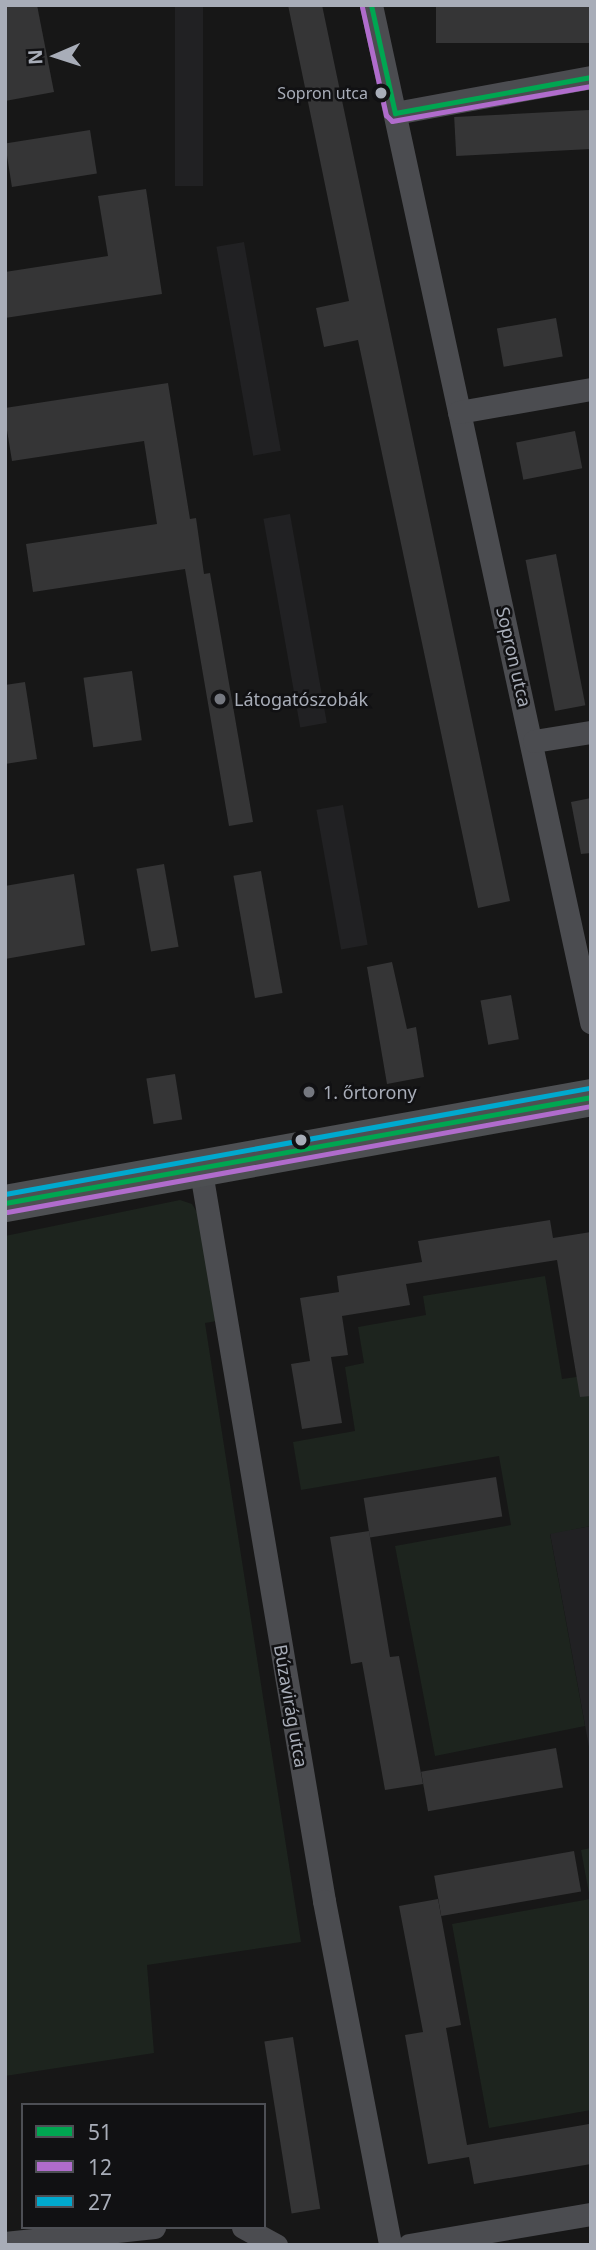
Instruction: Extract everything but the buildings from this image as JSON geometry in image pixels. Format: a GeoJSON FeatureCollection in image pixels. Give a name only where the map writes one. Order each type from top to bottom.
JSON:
{"type":"FeatureCollection","features":[{"type":"Feature","properties":{"kind":"main road"},"geometry":{"type":"LineString","coordinates":[[5,1203],[591,1097]]}},
{"type":"Feature","properties":{"kind":"street","name":"Sopron utca"},"geometry":{"type":"LineString","coordinates":[[371,5],[534,741],[591,1022]]}},
{"type":"Feature","properties":{"kind":"street"},"geometry":{"type":"LineString","coordinates":[[395,113],[591,77]]}},
{"type":"Feature","properties":{"kind":"street"},"geometry":{"type":"LineString","coordinates":[[459,412],[591,389]]}},
{"type":"Feature","properties":{"kind":"street"},"geometry":{"type":"LineString","coordinates":[[534,741],[591,732]]}},
{"type":"Feature","properties":{"kind":"street","name":"Búzavirág utca"},"geometry":{"type":"LineString","coordinates":[[200,1166],[324,1901],[390,2245]]}},
{"type":"Feature","properties":{"kind":"street"},"geometry":{"type":"LineString","coordinates":[[409,2245],[591,2214]]}},
{"type":"Feature","properties":{"kind":"street"},"geometry":{"type":"LineString","coordinates":[[5,2243],[135,2229]]}},
{"type":"Feature","properties":{"kind":"street"},"geometry":{"type":"LineString","coordinates":[[247,2229],[276,2245]]}},
{"type":"Feature","properties":{"kind":"shaded area"},"geometry":{"type":"Polygon","coordinates":[[[175,5],[203,5],[203,186],[175,186],[175,5]]]}},
{"type":"Feature","properties":{"kind":"shaded area"},"geometry":{"type":"Polygon","coordinates":[[[244,242],[281,451],[253,456],[216,247],[244,242]]]}},
{"type":"Feature","properties":{"kind":"shaded area"},"geometry":{"type":"Polygon","coordinates":[[[290,514],[327,723],[300,727],[263,519],[290,514]]]}},
{"type":"Feature","properties":{"kind":"shaded area"},"geometry":{"type":"Polygon","coordinates":[[[343,805],[368,945],[341,950],[316,810],[343,805]]]}},
{"type":"Feature","properties":{"kind":"shaded area"},"geometry":{"type":"Polygon","coordinates":[[[180,1200],[192,1204],[200,1217],[217,1321],[205,1323],[301,1942],[147,1965],[154,2053],[5,2076],[5,1236],[180,1200]]]}},
{"type":"Feature","properties":{"kind":"shaded area"},"geometry":{"type":"Polygon","coordinates":[[[545,1276],[562,1379],[591,1375],[591,1526],[550,1534],[585,1726],[435,1756],[395,1546],[511,1525],[499,1456],[301,1490],[293,1442],[355,1431],[345,1367],[364,1363],[358,1327],[426,1315],[423,1296],[545,1276]]]}},
{"type":"Feature","properties":{"kind":"shaded area"},"geometry":{"type":"Polygon","coordinates":[[[591,1526],[591,1758],[550,1533],[591,1526]]]}},
{"type":"Feature","properties":{"kind":"shaded area"},"geometry":{"type":"Polygon","coordinates":[[[591,1848],[591,2110],[489,2128],[452,1924],[590,1899],[581,1850],[591,1848]]]}},
{"type":"Feature","properties":{"kind":"transit line","name":"51"},"geometry":{"type":"LineString","coordinates":[[371,5],[395,113],[591,77]]}},
{"type":"Feature","properties":{"kind":"transit line","name":"12"},"geometry":{"type":"LineString","coordinates":[[362,7],[386,115],[392,121],[591,86]]}},
{"type":"Feature","properties":{"kind":"transit line","name":"27"},"geometry":{"type":"LineString","coordinates":[[5,1194],[589,1088]]}},
{"type":"Feature","properties":{"kind":"transit line","name":"51"},"geometry":{"type":"LineString","coordinates":[[5,1203],[591,1097]]}},
{"type":"Feature","properties":{"kind":"transit line","name":"12"},"geometry":{"type":"LineString","coordinates":[[7,1212],[591,1106]]}},
{"type":"Feature","properties":{"kind":"place","name":"Sopron utca"},"geometry":{"type":"Point","coordinates":[381,93]}},
{"type":"Feature","properties":{"kind":"place","name":"Látogatószobák"},"geometry":{"type":"Point","coordinates":[220,699]}},
{"type":"Feature","properties":{"kind":"place","name":"1. őrtorony"},"geometry":{"type":"Point","coordinates":[309,1092]}}]}
